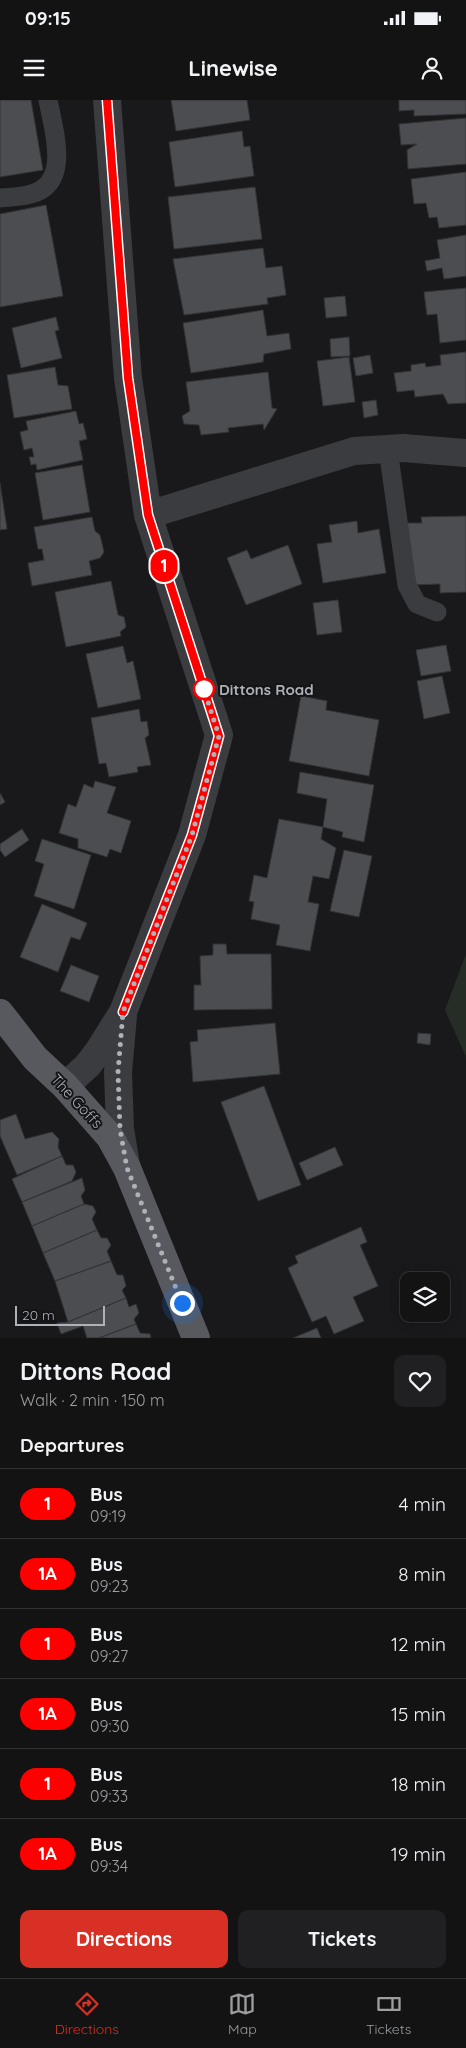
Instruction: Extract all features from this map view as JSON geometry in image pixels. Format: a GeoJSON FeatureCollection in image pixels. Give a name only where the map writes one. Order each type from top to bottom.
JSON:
{"type":"FeatureCollection","features":[{"type":"Feature","properties":{"kind":"main road","name":"The Goffs"},"geometry":{"type":"LineString","coordinates":[[0,1013],[35,1058],[65,1086],[110,1136],[127,1168],[196,1338]]}},
{"type":"Feature","properties":{"kind":"street"},"geometry":{"type":"LineString","coordinates":[[65,1086],[87,1066],[98,1052],[123,1012],[192,835],[219,736],[148,515],[128,378],[108,100]]}},
{"type":"Feature","properties":{"kind":"street"},"geometry":{"type":"LineString","coordinates":[[148,515],[354,451],[424,449],[466,454]]}},
{"type":"Feature","properties":{"kind":"street"},"geometry":{"type":"LineString","coordinates":[[123,1012],[118,1072],[120,1129],[127,1168]]}},
{"type":"Feature","properties":{"kind":"lane"},"geometry":{"type":"LineString","coordinates":[[0,198],[33,194],[45,186],[54,176],[58,152],[48,100]]}},
{"type":"Feature","properties":{"kind":"lane"},"geometry":{"type":"LineString","coordinates":[[388,449],[407,585],[417,604],[437,612]]}},
{"type":"Feature","properties":{"kind":"shaded area"},"geometry":{"type":"Polygon","coordinates":[[[466,954],[466,1057],[445,1010],[466,954]]]}},
{"type":"Feature","properties":{"kind":"building"},"geometry":{"type":"Polygon","coordinates":[[[0,100],[31,100],[43,170],[0,177],[0,100]]]}},
{"type":"Feature","properties":{"kind":"building"},"geometry":{"type":"Polygon","coordinates":[[[171,100],[247,100],[250,120],[176,131],[171,100]]]}},
{"type":"Feature","properties":{"kind":"building"},"geometry":{"type":"Polygon","coordinates":[[[399,100],[466,100],[466,114],[414,116],[414,110],[399,111],[399,100]]]}},
{"type":"Feature","properties":{"kind":"building"},"geometry":{"type":"Polygon","coordinates":[[[466,118],[466,164],[408,169],[407,150],[417,144],[401,145],[399,124],[466,118]]]}},
{"type":"Feature","properties":{"kind":"building"},"geometry":{"type":"Polygon","coordinates":[[[242,131],[244,147],[250,146],[254,176],[175,187],[169,142],[242,131]]]}},
{"type":"Feature","properties":{"kind":"building"},"geometry":{"type":"Polygon","coordinates":[[[466,172],[466,225],[439,228],[437,217],[429,218],[426,203],[414,204],[411,179],[466,172]]]}},
{"type":"Feature","properties":{"kind":"building"},"geometry":{"type":"Polygon","coordinates":[[[255,187],[262,239],[174,249],[168,197],[255,187]]]}},
{"type":"Feature","properties":{"kind":"building"},"geometry":{"type":"Polygon","coordinates":[[[46,205],[63,296],[0,307],[0,214],[46,205]]]}},
{"type":"Feature","properties":{"kind":"building"},"geometry":{"type":"Polygon","coordinates":[[[466,235],[466,276],[444,279],[442,268],[427,271],[425,261],[440,258],[437,240],[466,235]]]}},
{"type":"Feature","properties":{"kind":"building"},"geometry":{"type":"Polygon","coordinates":[[[263,248],[266,268],[282,266],[286,295],[267,298],[268,304],[184,315],[173,259],[263,248]]]}},
{"type":"Feature","properties":{"kind":"building"},"geometry":{"type":"Polygon","coordinates":[[[466,288],[466,340],[440,343],[437,314],[427,315],[424,292],[466,288]]]}},
{"type":"Feature","properties":{"kind":"building"},"geometry":{"type":"Polygon","coordinates":[[[345,296],[347,316],[326,318],[324,298],[345,296]]]}},
{"type":"Feature","properties":{"kind":"building"},"geometry":{"type":"Polygon","coordinates":[[[263,310],[267,336],[289,333],[291,349],[264,354],[263,362],[191,373],[183,323],[263,310]]]}},
{"type":"Feature","properties":{"kind":"building"},"geometry":{"type":"Polygon","coordinates":[[[56,317],[59,330],[55,331],[62,358],[21,368],[12,328],[56,317]]]}},
{"type":"Feature","properties":{"kind":"building"},"geometry":{"type":"Polygon","coordinates":[[[349,337],[350,356],[331,357],[330,339],[349,337]]]}},
{"type":"Feature","properties":{"kind":"building"},"geometry":{"type":"Polygon","coordinates":[[[466,352],[466,403],[448,404],[443,394],[415,397],[414,390],[397,392],[394,373],[411,371],[411,365],[425,363],[426,367],[441,365],[440,355],[466,352]]]}},
{"type":"Feature","properties":{"kind":"building"},"geometry":{"type":"Polygon","coordinates":[[[370,355],[373,373],[356,376],[353,358],[370,355]]]}},
{"type":"Feature","properties":{"kind":"building"},"geometry":{"type":"Polygon","coordinates":[[[349,357],[355,402],[323,406],[317,361],[349,357]]]}},
{"type":"Feature","properties":{"kind":"building"},"geometry":{"type":"Polygon","coordinates":[[[55,367],[58,385],[68,386],[72,409],[14,418],[7,375],[55,367]]]}},
{"type":"Feature","properties":{"kind":"building"},"geometry":{"type":"Polygon","coordinates":[[[268,372],[272,408],[277,409],[264,430],[263,424],[228,428],[229,432],[201,435],[199,425],[184,424],[182,416],[190,411],[186,382],[268,372]]]}},
{"type":"Feature","properties":{"kind":"building"},"geometry":{"type":"Polygon","coordinates":[[[376,400],[378,415],[364,418],[362,402],[376,400]]]}},
{"type":"Feature","properties":{"kind":"building"},"geometry":{"type":"Polygon","coordinates":[[[76,411],[79,424],[83,423],[87,439],[79,441],[83,460],[37,470],[36,464],[31,465],[29,457],[34,457],[32,448],[24,450],[20,432],[28,430],[26,421],[76,411]]]}},
{"type":"Feature","properties":{"kind":"building"},"geometry":{"type":"Polygon","coordinates":[[[82,465],[90,512],[43,520],[35,473],[82,465]]]}},
{"type":"Feature","properties":{"kind":"building"},"geometry":{"type":"Polygon","coordinates":[[[0,483],[7,529],[0,530],[0,483]]]}},
{"type":"Feature","properties":{"kind":"building"},"geometry":{"type":"Polygon","coordinates":[[[466,516],[466,592],[440,593],[440,584],[407,585],[406,523],[422,523],[421,517],[466,516]]]}},
{"type":"Feature","properties":{"kind":"building"},"geometry":{"type":"Polygon","coordinates":[[[92,517],[95,531],[100,535],[104,552],[100,558],[89,561],[92,575],[32,586],[28,563],[44,560],[42,549],[38,549],[34,527],[92,517]]]}},
{"type":"Feature","properties":{"kind":"building"},"geometry":{"type":"Polygon","coordinates":[[[357,521],[358,533],[379,529],[386,573],[323,583],[317,544],[332,542],[329,525],[357,521]]]}},
{"type":"Feature","properties":{"kind":"building"},"geometry":{"type":"Polygon","coordinates":[[[288,545],[302,584],[246,605],[227,558],[247,550],[251,559],[288,545]]]}},
{"type":"Feature","properties":{"kind":"building"},"geometry":{"type":"Polygon","coordinates":[[[111,581],[118,615],[124,617],[126,627],[120,632],[121,636],[66,647],[55,592],[111,581]]]}},
{"type":"Feature","properties":{"kind":"building"},"geometry":{"type":"Polygon","coordinates":[[[338,600],[342,632],[317,635],[313,603],[338,600]]]}},
{"type":"Feature","properties":{"kind":"building"},"geometry":{"type":"Polygon","coordinates":[[[446,645],[451,671],[421,676],[416,650],[446,645]]]}},
{"type":"Feature","properties":{"kind":"building"},"geometry":{"type":"Polygon","coordinates":[[[123,646],[127,663],[133,661],[141,699],[98,708],[86,654],[123,646]]]}},
{"type":"Feature","properties":{"kind":"building"},"geometry":{"type":"Polygon","coordinates":[[[442,676],[450,713],[424,719],[417,681],[442,676]]]}},
{"type":"Feature","properties":{"kind":"building"},"geometry":{"type":"Polygon","coordinates":[[[301,696],[327,701],[326,710],[379,720],[369,776],[289,761],[301,696]]]}},
{"type":"Feature","properties":{"kind":"building"},"geometry":{"type":"Polygon","coordinates":[[[139,709],[141,722],[147,721],[149,735],[145,738],[151,765],[137,767],[138,772],[109,777],[106,763],[99,764],[91,718],[139,709]]]}},
{"type":"Feature","properties":{"kind":"building"},"geometry":{"type":"Polygon","coordinates":[[[300,772],[374,785],[364,842],[342,837],[343,832],[323,827],[327,799],[297,793],[300,772]]]}},
{"type":"Feature","properties":{"kind":"building"},"geometry":{"type":"Polygon","coordinates":[[[95,781],[116,787],[107,813],[131,821],[121,853],[110,849],[107,857],[78,848],[78,839],[59,833],[68,804],[76,807],[84,784],[93,788],[95,781]]]}},
{"type":"Feature","properties":{"kind":"building"},"geometry":{"type":"Polygon","coordinates":[[[0,793],[5,802],[0,805],[0,793]]]}},
{"type":"Feature","properties":{"kind":"building"},"geometry":{"type":"Polygon","coordinates":[[[279,819],[323,827],[321,839],[336,848],[329,879],[313,876],[308,902],[319,904],[310,951],[276,945],[280,925],[251,919],[254,902],[249,901],[254,875],[267,878],[279,819]]]}},
{"type":"Feature","properties":{"kind":"building"},"geometry":{"type":"Polygon","coordinates":[[[22,829],[29,840],[5,857],[0,850],[0,844],[22,829]]]}},
{"type":"Feature","properties":{"kind":"building"},"geometry":{"type":"Polygon","coordinates":[[[42,839],[91,855],[74,909],[34,896],[44,864],[35,861],[42,839]]]}},
{"type":"Feature","properties":{"kind":"building"},"geometry":{"type":"Polygon","coordinates":[[[344,850],[372,856],[359,917],[330,911],[344,850]]]}},
{"type":"Feature","properties":{"kind":"building"},"geometry":{"type":"Polygon","coordinates":[[[42,904],[87,923],[80,940],[71,937],[58,972],[20,957],[42,904]]]}},
{"type":"Feature","properties":{"kind":"building"},"geometry":{"type":"Polygon","coordinates":[[[213,944],[226,944],[227,954],[271,954],[272,1009],[194,1010],[194,985],[201,985],[200,956],[213,955],[213,944]]]}},
{"type":"Feature","properties":{"kind":"building"},"geometry":{"type":"Polygon","coordinates":[[[71,965],[99,976],[89,1002],[60,991],[71,965]]]}},
{"type":"Feature","properties":{"kind":"building"},"geometry":{"type":"Polygon","coordinates":[[[275,1023],[280,1074],[193,1082],[190,1042],[198,1041],[197,1030],[275,1023]]]}},
{"type":"Feature","properties":{"kind":"building"},"geometry":{"type":"Polygon","coordinates":[[[418,1033],[431,1034],[430,1045],[417,1043],[418,1033]]]}},
{"type":"Feature","properties":{"kind":"building"},"geometry":{"type":"Polygon","coordinates":[[[264,1086],[301,1185],[258,1201],[221,1102],[264,1086]]]}},
{"type":"Feature","properties":{"kind":"building"},"geometry":{"type":"Polygon","coordinates":[[[16,1114],[25,1139],[52,1132],[59,1139],[58,1147],[62,1156],[17,1175],[0,1136],[0,1120],[16,1114]]]}},
{"type":"Feature","properties":{"kind":"building"},"geometry":{"type":"Polygon","coordinates":[[[335,1147],[343,1165],[307,1180],[299,1163],[335,1147]]]}},
{"type":"Feature","properties":{"kind":"building"},"geometry":{"type":"Polygon","coordinates":[[[62,1156],[66,1165],[73,1165],[76,1172],[72,1181],[22,1202],[12,1179],[62,1156]]]}},
{"type":"Feature","properties":{"kind":"building"},"geometry":{"type":"Polygon","coordinates":[[[82,1178],[85,1190],[81,1196],[84,1204],[32,1226],[22,1202],[82,1178]]]}},
{"type":"Feature","properties":{"kind":"building"},"geometry":{"type":"Polygon","coordinates":[[[84,1204],[93,1206],[96,1212],[92,1219],[97,1230],[43,1253],[32,1226],[84,1204]]]}},
{"type":"Feature","properties":{"kind":"building"},"geometry":{"type":"Polygon","coordinates":[[[361,1227],[367,1242],[360,1245],[378,1286],[353,1297],[364,1321],[334,1334],[326,1316],[312,1322],[288,1268],[298,1263],[295,1256],[361,1227]]]}},
{"type":"Feature","properties":{"kind":"building"},"geometry":{"type":"Polygon","coordinates":[[[97,1230],[101,1238],[107,1238],[111,1245],[107,1251],[111,1261],[55,1281],[43,1253],[97,1230]]]}},
{"type":"Feature","properties":{"kind":"building"},"geometry":{"type":"Polygon","coordinates":[[[111,1261],[117,1275],[123,1275],[126,1286],[122,1290],[126,1298],[68,1322],[55,1281],[111,1261]]]}},
{"type":"Feature","properties":{"kind":"building"},"geometry":{"type":"Polygon","coordinates":[[[126,1298],[129,1307],[136,1304],[139,1313],[134,1319],[136,1324],[99,1338],[87,1338],[83,1326],[61,1334],[57,1323],[68,1322],[126,1298]]]}},
{"type":"Feature","properties":{"kind":"building"},"geometry":{"type":"Polygon","coordinates":[[[136,1324],[140,1333],[150,1334],[151,1338],[99,1338],[136,1324]]]}},
{"type":"Feature","properties":{"kind":"building"},"geometry":{"type":"Polygon","coordinates":[[[317,1328],[321,1338],[293,1338],[317,1328]]]}},
{"type":"Feature","properties":{"kind":"bus line","name":"1"},"geometry":{"type":"LineString","coordinates":[[107,100],[128,378],[148,515],[219,736],[192,835],[123,1012]]}},
{"type":"Feature","properties":{"kind":"place","name":"Dittons Road"},"geometry":{"type":"Point","coordinates":[204,689]}},
{"type":"Feature","properties":{"kind":"route"},"geometry":{"type":"LineString","coordinates":[[182,1303],[127,1168],[120,1129],[118,1072],[123,1012],[192,835],[219,736],[201,680],[204,689]]}}]}
